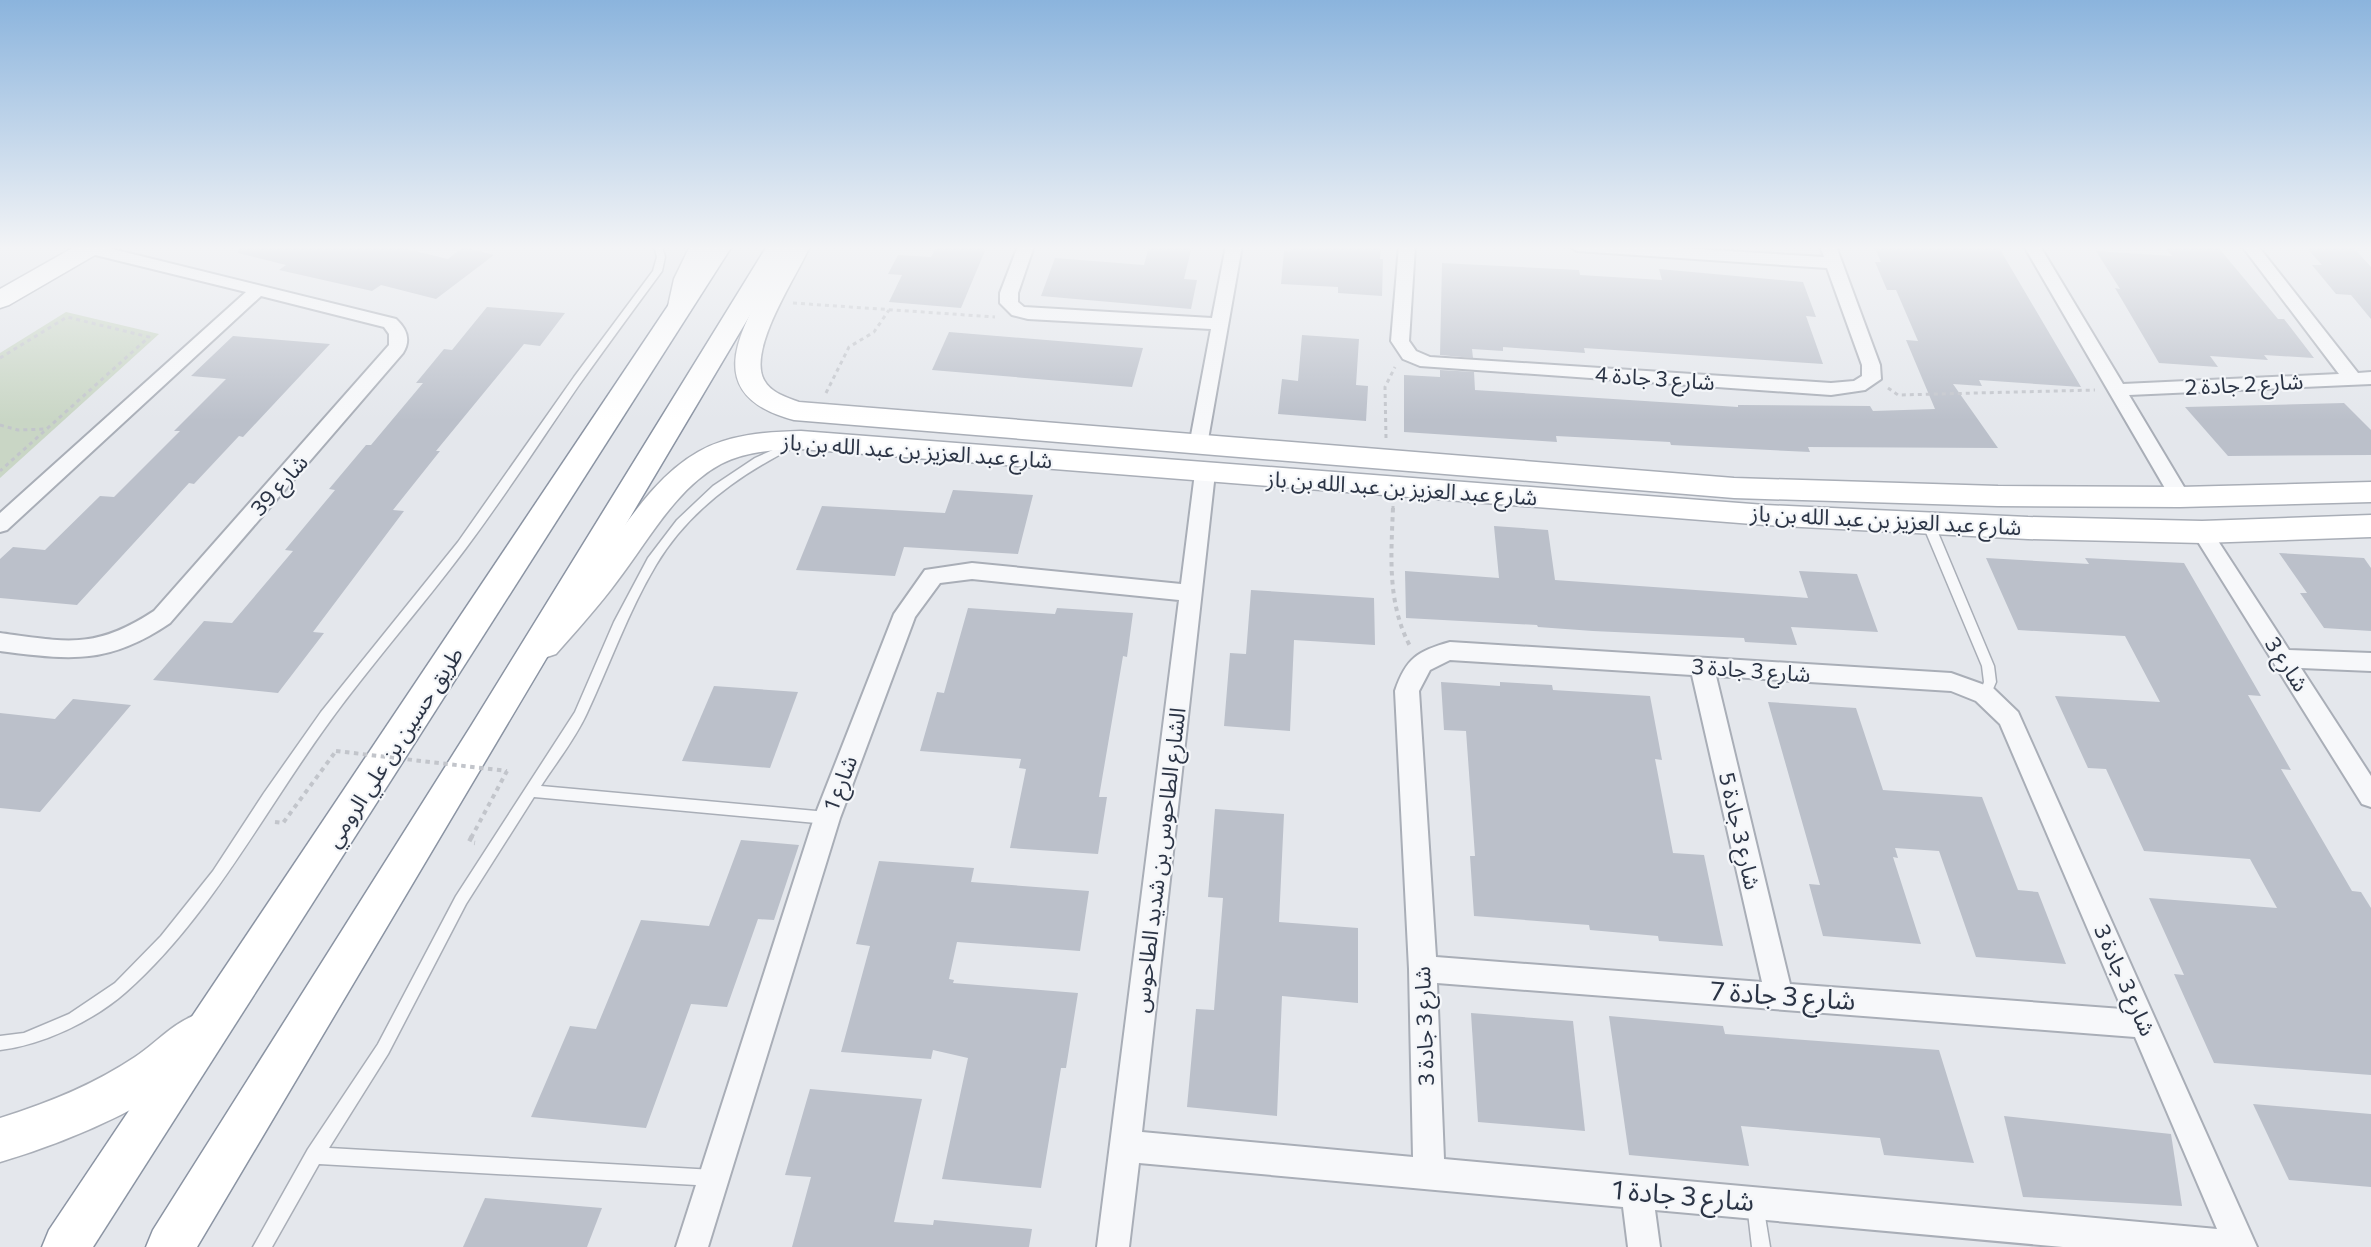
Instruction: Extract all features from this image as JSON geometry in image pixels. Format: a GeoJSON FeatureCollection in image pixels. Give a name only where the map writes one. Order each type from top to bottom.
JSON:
{"type":"FeatureCollection","features":[{"type":"Feature","properties":{"kind":"main road"},"geometry":{"type":"LineString","coordinates":[[170,1247],[744,304]]}},
{"type":"Feature","properties":{"kind":"main road","name":"شارع عبد العزيز بن عبد الله بن باز"},"geometry":{"type":"LineString","coordinates":[[769,304],[755,332],[746,369],[751,387],[761,398],[808,427]]}},
{"type":"Feature","properties":{"kind":"main road","name":"طريق حسين بن علي الرومي"},"geometry":{"type":"LineString","coordinates":[[66,1247],[681,306]]}},
{"type":"Feature","properties":{"kind":"main road","name":"شارع عبد العزيز بن عبد الله بن باز"},"geometry":{"type":"LineString","coordinates":[[528,661],[588,596],[667,491],[683,475],[722,452],[738,446],[772,440],[808,427],[1390,474],[1899,493],[2180,497],[2371,492]]}},
{"type":"Feature","properties":{"kind":"main road","name":"شارع عبد العزيز بن عبد الله بن باز"},"geometry":{"type":"LineString","coordinates":[[1390,474],[1620,505],[1928,523],[2202,532],[2371,526]]}},
{"type":"Feature","properties":{"kind":"main road"},"geometry":{"type":"LineString","coordinates":[[1620,505],[1639,499],[1726,505],[1735,503],[1738,497],[1734,488]]}},
{"type":"Feature","properties":{"kind":"main road"},"geometry":{"type":"LineString","coordinates":[[1765,514],[1765,502],[1878,500],[1899,493]]}},
{"type":"Feature","properties":{"kind":"main road"},"geometry":{"type":"LineString","coordinates":[[0,1140],[68,1118],[133,1083],[164,1062],[216,1015]]}},
{"type":"Feature","properties":{"kind":"street"},"geometry":{"type":"LineString","coordinates":[[0,525],[243,304]]}},
{"type":"Feature","properties":{"kind":"street","name":"شارع 39"},"geometry":{"type":"LineString","coordinates":[[0,642],[70,650],[96,649],[120,643],[141,633],[162,617],[397,349],[400,338],[397,329],[390,323],[312,304]]}},
{"type":"Feature","properties":{"kind":"street"},"geometry":{"type":"LineString","coordinates":[[1010,304],[1018,311],[1028,314],[1220,324]]}},
{"type":"Feature","properties":{"kind":"street","name":"الشارع الطاحوس بن شديد الطاحوس"},"geometry":{"type":"LineString","coordinates":[[1113,1247],[1191,592],[1202,460],[1224,304]]}},
{"type":"Feature","properties":{"kind":"street"},"geometry":{"type":"LineString","coordinates":[[1403,304],[1400,342],[1409,355]]}},
{"type":"Feature","properties":{"kind":"street"},"geometry":{"type":"LineString","coordinates":[[1849,304],[1871,365],[1872,379]]}},
{"type":"Feature","properties":{"kind":"street"},"geometry":{"type":"LineString","coordinates":[[2066,304],[2180,497]]}},
{"type":"Feature","properties":{"kind":"street"},"geometry":{"type":"LineString","coordinates":[[2299,304],[2362,379]]}},
{"type":"Feature","properties":{"kind":"street","name":"شارع 3 جادة 4"},"geometry":{"type":"LineString","coordinates":[[1409,355],[1427,362],[1449,365],[1831,389],[1858,386],[1872,379]]}},
{"type":"Feature","properties":{"kind":"street","name":"شارع 2 جادة 2"},"geometry":{"type":"LineString","coordinates":[[2117,390],[2362,379]]}},
{"type":"Feature","properties":{"kind":"street","name":"شارع 3"},"geometry":{"type":"LineString","coordinates":[[2202,532],[2371,797]]}},
{"type":"Feature","properties":{"kind":"street","name":"شارع 1"},"geometry":{"type":"LineString","coordinates":[[692,1247],[827,818],[905,614],[933,576],[972,571],[1191,592]]}},
{"type":"Feature","properties":{"kind":"street","name":"شارع 3 جادة 3"},"geometry":{"type":"LineString","coordinates":[[1429,1174],[1423,969],[1407,691],[1413,671],[1421,663],[1429,657],[1450,651],[1951,682],[1986,693],[2010,719],[2241,1247]]}},
{"type":"Feature","properties":{"kind":"street"},"geometry":{"type":"LineString","coordinates":[[2283,658],[2371,662]]}},
{"type":"Feature","properties":{"kind":"street","name":"شارع 3 جادة 5"},"geometry":{"type":"LineString","coordinates":[[1702,666],[1779,996]]}},
{"type":"Feature","properties":{"kind":"street","name":"شارع 3 جادة 7"},"geometry":{"type":"LineString","coordinates":[[1423,969],[2144,1024]]}},
{"type":"Feature","properties":{"kind":"street","name":"شارع 3 جادة 1"},"geometry":{"type":"LineString","coordinates":[[1125,1146],[1754,1203],[2022,1237],[2241,1247]]}},
{"type":"Feature","properties":{"kind":"street"},"geometry":{"type":"LineString","coordinates":[[1637,1192],[1644,1247]]}},
{"type":"Feature","properties":{"kind":"lane"},"geometry":{"type":"LineString","coordinates":[[0,1043],[24,1040],[49,1031],[98,1005],[139,970],[191,912],[297,756],[426,594],[633,304]]}},
{"type":"Feature","properties":{"kind":"lane"},"geometry":{"type":"LineString","coordinates":[[262,1247],[314,1155],[383,1049],[461,900],[580,714],[635,591],[666,541],[698,505],[717,489],[808,427]]}},
{"type":"Feature","properties":{"kind":"lane"},"geometry":{"type":"LineString","coordinates":[[1928,523],[1988,666],[1990,682],[1986,693]]}},
{"type":"Feature","properties":{"kind":"lane"},"geometry":{"type":"LineString","coordinates":[[531,791],[827,818]]}},
{"type":"Feature","properties":{"kind":"lane"},"geometry":{"type":"LineString","coordinates":[[314,1155],[714,1178]]}},
{"type":"Feature","properties":{"kind":"lane"},"geometry":{"type":"LineString","coordinates":[[1754,1203],[1761,1247]]}},
{"type":"Feature","properties":{"kind":"path"},"geometry":{"type":"LineString","coordinates":[[809,304],[994,317],[1018,311]]}},
{"type":"Feature","properties":{"kind":"path"},"geometry":{"type":"LineString","coordinates":[[808,427],[849,347],[874,332],[889,310]]}},
{"type":"Feature","properties":{"kind":"path"},"geometry":{"type":"LineString","coordinates":[[0,358],[67,317],[149,337],[0,471]]}},
{"type":"Feature","properties":{"kind":"path"},"geometry":{"type":"LineString","coordinates":[[1409,355],[1394,370],[1385,387],[1392,577],[1397,621],[1421,663]]}},
{"type":"Feature","properties":{"kind":"path"},"geometry":{"type":"LineString","coordinates":[[1872,379],[1898,395],[2117,390]]}},
{"type":"Feature","properties":{"kind":"path"},"geometry":{"type":"LineString","coordinates":[[0,425],[18,430],[47,429]]}},
{"type":"Feature","properties":{"kind":"path"},"geometry":{"type":"LineString","coordinates":[[336,751],[507,771]]}},
{"type":"Feature","properties":{"kind":"green space"},"geometry":{"type":"Polygon","coordinates":[[[66,312],[159,334],[0,478],[0,353],[66,312]]]}},
{"type":"Feature","properties":{"kind":"building"},"geometry":{"type":"Polygon","coordinates":[[[915,304],[963,304],[961,308],[915,304]]]}},
{"type":"Feature","properties":{"kind":"building"},"geometry":{"type":"Polygon","coordinates":[[[1136,304],[1192,304],[1191,309],[1136,304]]]}},
{"type":"Feature","properties":{"kind":"building"},"geometry":{"type":"Polygon","coordinates":[[[1441,304],[1811,304],[1816,317],[1806,316],[1823,364],[1584,348],[1585,353],[1503,347],[1503,351],[1472,349],[1473,358],[1440,355],[1441,304]]]}},
{"type":"Feature","properties":{"kind":"building"},"geometry":{"type":"Polygon","coordinates":[[[1902,304],[2032,304],[2081,387],[1979,380],[1982,386],[1953,384],[1998,448],[1808,447],[1810,452],[1556,436],[1557,442],[1404,432],[1404,375],[1440,377],[1440,370],[1474,372],[1475,390],[1738,407],[1738,405],[1870,406],[1873,411],[1935,409],[1906,340],[1918,341],[1902,304]]]}},
{"type":"Feature","properties":{"kind":"building"},"geometry":{"type":"Polygon","coordinates":[[[2125,304],[2266,304],[2278,319],[2284,319],[2314,358],[2264,355],[2268,360],[2210,356],[2218,367],[2159,363],[2125,304]]]}},
{"type":"Feature","properties":{"kind":"building"},"geometry":{"type":"Polygon","coordinates":[[[2359,304],[2371,304],[2371,319],[2359,304]]]}},
{"type":"Feature","properties":{"kind":"building"},"geometry":{"type":"Polygon","coordinates":[[[487,307],[565,313],[540,346],[524,344],[436,451],[440,451],[393,510],[404,511],[313,632],[324,633],[278,693],[153,680],[204,621],[232,623],[293,551],[285,550],[335,490],[329,489],[366,445],[371,445],[423,383],[416,383],[444,349],[452,350],[487,307]]]}},
{"type":"Feature","properties":{"kind":"building"},"geometry":{"type":"Polygon","coordinates":[[[949,332],[1143,348],[1132,387],[932,370],[949,332]]]}},
{"type":"Feature","properties":{"kind":"building"},"geometry":{"type":"Polygon","coordinates":[[[1302,335],[1359,339],[1356,385],[1368,386],[1366,421],[1278,414],[1282,379],[1298,381],[1302,335]]]}},
{"type":"Feature","properties":{"kind":"building"},"geometry":{"type":"Polygon","coordinates":[[[233,336],[330,344],[243,437],[239,436],[194,484],[189,483],[77,605],[0,598],[0,559],[13,547],[45,550],[100,496],[114,497],[180,431],[174,431],[226,379],[191,376],[233,336]]]}},
{"type":"Feature","properties":{"kind":"building"},"geometry":{"type":"Polygon","coordinates":[[[2344,403],[2371,430],[2371,455],[2228,456],[2185,407],[2344,403]]]}},
{"type":"Feature","properties":{"kind":"building"},"geometry":{"type":"Polygon","coordinates":[[[953,490],[1033,495],[1018,554],[904,547],[895,576],[796,570],[822,506],[945,513],[953,490]]]}},
{"type":"Feature","properties":{"kind":"building"},"geometry":{"type":"Polygon","coordinates":[[[1494,526],[1548,530],[1555,580],[1808,598],[1799,571],[1857,574],[1878,632],[1791,627],[1797,645],[1745,642],[1744,638],[1593,631],[1538,627],[1537,625],[1406,618],[1405,571],[1499,578],[1494,526]]]}},
{"type":"Feature","properties":{"kind":"building"},"geometry":{"type":"Polygon","coordinates":[[[2279,553],[2364,558],[2371,568],[2371,631],[2324,628],[2300,593],[2307,593],[2279,553]]]}},
{"type":"Feature","properties":{"kind":"building"},"geometry":{"type":"Polygon","coordinates":[[[1986,558],[2089,564],[2085,558],[2184,563],[2261,696],[2248,695],[2291,770],[2281,769],[2352,891],[2361,892],[2371,908],[2371,1075],[2214,1063],[2174,974],[2184,975],[2149,898],[2277,908],[2250,859],[2144,851],[2106,769],[2088,768],[2055,696],[2160,702],[2125,636],[2018,630],[1986,558]]]}},
{"type":"Feature","properties":{"kind":"building"},"geometry":{"type":"Polygon","coordinates":[[[1251,590],[1374,598],[1375,645],[1294,640],[1290,731],[1224,726],[1230,653],[1246,654],[1251,590]]]}},
{"type":"Feature","properties":{"kind":"building"},"geometry":{"type":"Polygon","coordinates":[[[968,608],[1055,614],[1057,608],[1133,613],[1127,657],[1123,656],[1099,797],[1107,797],[1098,854],[1010,848],[1026,769],[1019,768],[1021,759],[920,751],[937,692],[944,693],[968,608]]]}},
{"type":"Feature","properties":{"kind":"building"},"geometry":{"type":"Polygon","coordinates":[[[1441,682],[1500,686],[1500,682],[1552,685],[1553,690],[1650,696],[1662,760],[1655,759],[1673,853],[1704,855],[1723,946],[1659,941],[1658,936],[1590,930],[1589,925],[1474,916],[1470,856],[1475,856],[1466,731],[1444,730],[1441,682]]]}},
{"type":"Feature","properties":{"kind":"building"},"geometry":{"type":"Polygon","coordinates":[[[714,686],[798,692],[770,768],[682,761],[714,686]]]}},
{"type":"Feature","properties":{"kind":"building"},"geometry":{"type":"Polygon","coordinates":[[[73,699],[131,705],[40,812],[0,808],[0,713],[55,719],[73,699]]]}},
{"type":"Feature","properties":{"kind":"building"},"geometry":{"type":"Polygon","coordinates":[[[1768,702],[1856,708],[1883,790],[1982,797],[2018,890],[2038,892],[2066,964],[1976,957],[1939,851],[1895,848],[1898,858],[1893,857],[1921,944],[1823,936],[1809,884],[1820,885],[1768,702]]]}},
{"type":"Feature","properties":{"kind":"building"},"geometry":{"type":"Polygon","coordinates":[[[1215,809],[1284,814],[1279,922],[1358,928],[1358,1003],[1282,996],[1277,1116],[1187,1107],[1196,1009],[1214,1010],[1223,898],[1208,897],[1215,809]]]}},
{"type":"Feature","properties":{"kind":"building"},"geometry":{"type":"Polygon","coordinates":[[[741,840],[799,845],[774,920],[758,919],[727,1007],[691,1004],[646,1128],[531,1117],[570,1026],[596,1029],[641,920],[709,926],[741,840]]]}},
{"type":"Feature","properties":{"kind":"building"},"geometry":{"type":"Polygon","coordinates":[[[879,861],[974,868],[971,882],[1089,891],[1080,951],[957,942],[949,979],[954,980],[953,983],[1078,993],[1066,1068],[1061,1068],[1041,1188],[942,1179],[968,1058],[933,1050],[931,1059],[841,1052],[870,946],[856,944],[879,861]]]}},
{"type":"Feature","properties":{"kind":"building"},"geometry":{"type":"Polygon","coordinates":[[[1471,1013],[1573,1021],[1585,1131],[1478,1122],[1471,1013]]]}},
{"type":"Feature","properties":{"kind":"building"},"geometry":{"type":"Polygon","coordinates":[[[1609,1016],[1723,1026],[1725,1034],[1939,1050],[1974,1163],[1884,1155],[1880,1138],[1741,1126],[1749,1166],[1629,1155],[1609,1016]]]}},
{"type":"Feature","properties":{"kind":"building"},"geometry":{"type":"Polygon","coordinates":[[[810,1089],[922,1099],[894,1222],[933,1225],[934,1220],[1032,1229],[1029,1247],[792,1247],[811,1177],[785,1175],[810,1089]]]}},
{"type":"Feature","properties":{"kind":"building"},"geometry":{"type":"Polygon","coordinates":[[[2253,1104],[2371,1114],[2371,1187],[2289,1180],[2253,1104]]]}},
{"type":"Feature","properties":{"kind":"building"},"geometry":{"type":"Polygon","coordinates":[[[2004,1116],[2171,1134],[2182,1206],[2023,1197],[2004,1116]]]}},
{"type":"Feature","properties":{"kind":"building"},"geometry":{"type":"Polygon","coordinates":[[[485,1198],[602,1208],[587,1247],[463,1247],[485,1198]]]}}]}
